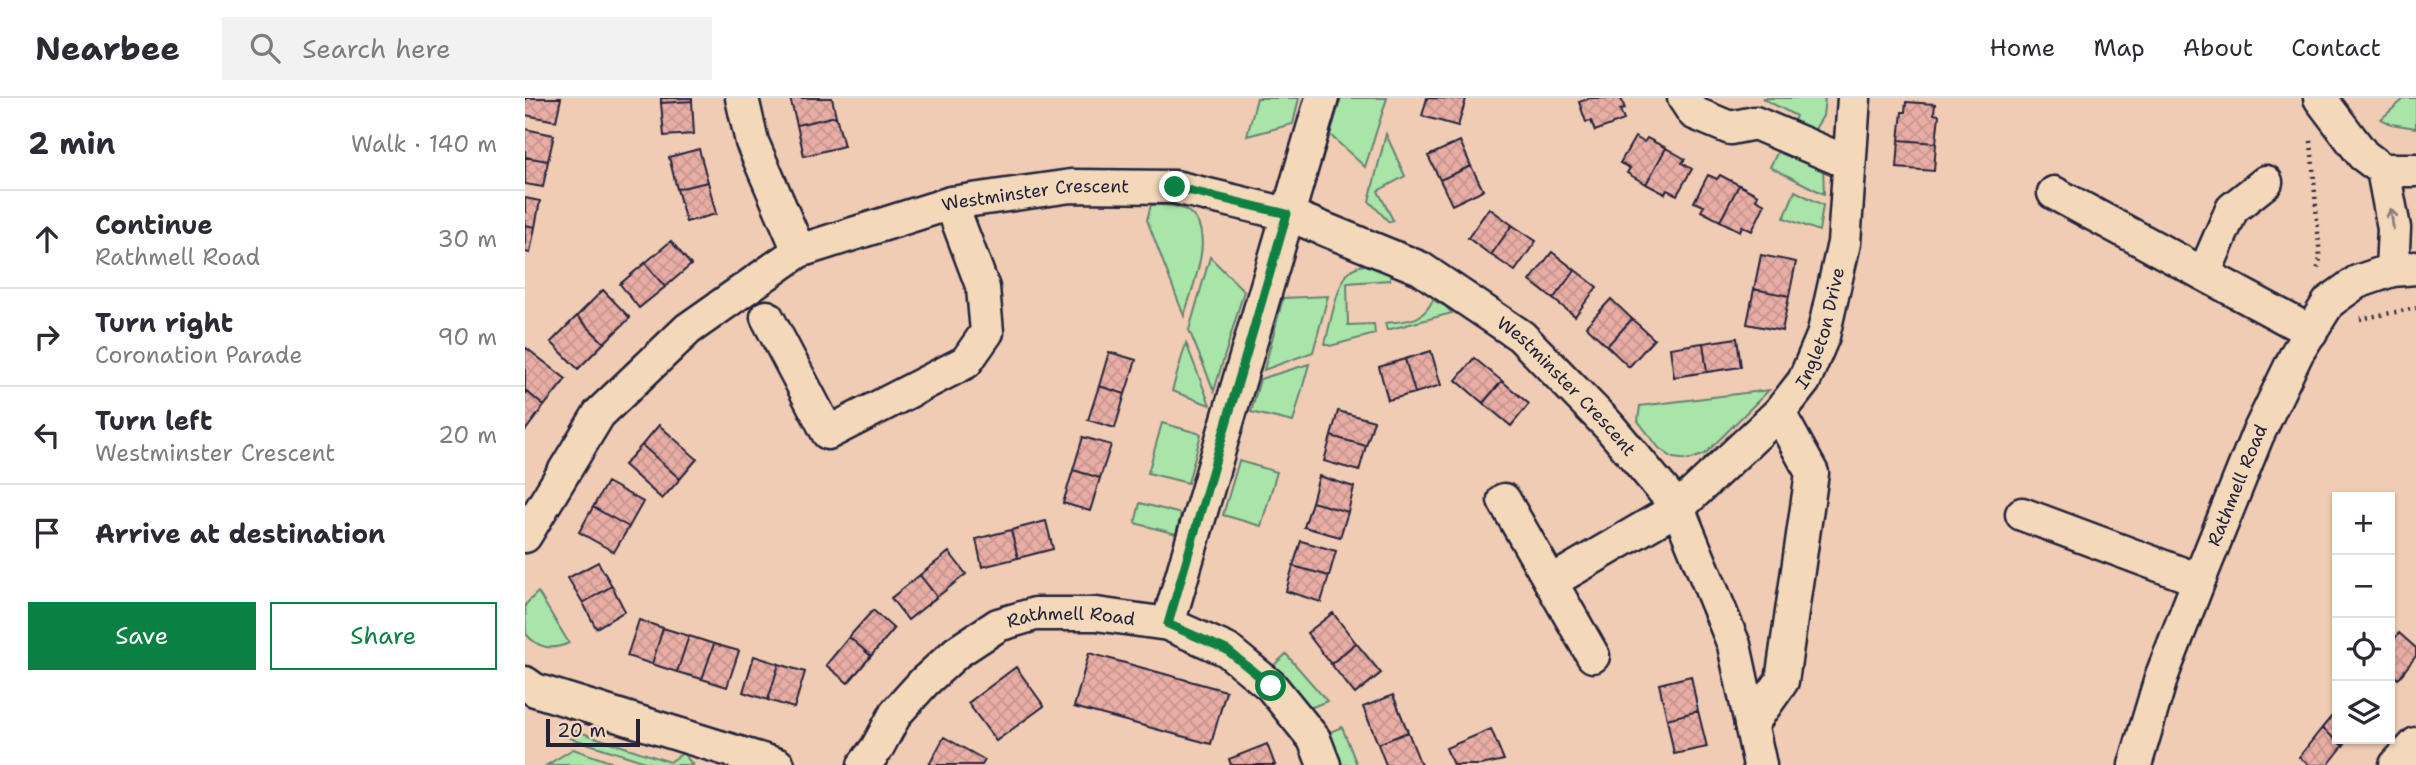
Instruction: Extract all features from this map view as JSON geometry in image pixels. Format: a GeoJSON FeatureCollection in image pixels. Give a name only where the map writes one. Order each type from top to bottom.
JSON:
{"type":"FeatureCollection","features":[{"type":"Feature","properties":{"kind":"street"},"geometry":{"type":"LineString","coordinates":[[742,98],[753,142],[799,251]]}},
{"type":"Feature","properties":{"kind":"street"},"geometry":{"type":"LineString","coordinates":[[1168,624],[1322,98]]}},
{"type":"Feature","properties":{"kind":"street"},"geometry":{"type":"LineString","coordinates":[[1684,98],[1694,113],[1730,128],[1755,123],[1849,163]]}},
{"type":"Feature","properties":{"kind":"street","name":"Ingleton Drive"},"geometry":{"type":"LineString","coordinates":[[1551,582],[1678,508],[1779,413],[1804,381],[1823,336],[1844,243],[1854,98]]}},
{"type":"Feature","properties":{"kind":"street"},"geometry":{"type":"LineString","coordinates":[[2320,98],[2363,155],[2404,171],[2395,228],[2407,268]]}},
{"type":"Feature","properties":{"kind":"street"},"geometry":{"type":"LineString","coordinates":[[2204,274],[2232,209],[2266,183]]}},
{"type":"Feature","properties":{"kind":"street","name":"Westminster Crescent"},"geometry":{"type":"LineString","coordinates":[[525,536],[599,414],[688,329],[799,251],[951,203],[1071,186],[1175,187],[1287,214],[1420,268],[1521,336],[1608,425],[1678,508],[1734,645],[1760,765]]}},
{"type":"Feature","properties":{"kind":"street"},"geometry":{"type":"LineString","coordinates":[[2054,193],[2311,331]]}},
{"type":"Feature","properties":{"kind":"street"},"geometry":{"type":"LineString","coordinates":[[767,317],[828,433],[966,362],[987,332],[983,288],[951,203]]}},
{"type":"Feature","properties":{"kind":"street","name":"Rathmell Road"},"geometry":{"type":"LineString","coordinates":[[2135,765],[2162,675],[2199,580],[2257,436],[2297,353],[2329,302],[2357,282],[2407,268]]}},
{"type":"Feature","properties":{"kind":"street"},"geometry":{"type":"LineString","coordinates":[[1751,725],[1782,681],[1812,473],[1779,413]]}},
{"type":"Feature","properties":{"kind":"street"},"geometry":{"type":"LineString","coordinates":[[1504,500],[1593,656]]}},
{"type":"Feature","properties":{"kind":"street"},"geometry":{"type":"LineString","coordinates":[[2022,514],[2199,580]]}},
{"type":"Feature","properties":{"kind":"street","name":"Rathmell Road"},"geometry":{"type":"LineString","coordinates":[[864,765],[877,748],[896,713],[924,682],[957,652],[998,625],[1035,614],[1096,614],[1168,624],[1227,650],[1271,686],[1314,739],[1324,765]]}},
{"type":"Feature","properties":{"kind":"street"},"geometry":{"type":"LineString","coordinates":[[525,683],[535,690],[709,755],[778,765]]}},
{"type":"Feature","properties":{"kind":"street"},"geometry":{"type":"LineString","coordinates":[[2396,765],[2416,744]]}},
{"type":"Feature","properties":{"kind":"path"},"geometry":{"type":"LineString","coordinates":[[2314,133],[2311,141],[2320,259],[2316,279]]}},
{"type":"Feature","properties":{"kind":"green space"},"geometry":{"type":"Polygon","coordinates":[[[1257,98],[1299,98],[1293,124],[1247,136],[1257,98]]]}},
{"type":"Feature","properties":{"kind":"green space"},"geometry":{"type":"Polygon","coordinates":[[[1341,98],[1387,98],[1365,167],[1330,135],[1341,98]]]}},
{"type":"Feature","properties":{"kind":"green space"},"geometry":{"type":"Polygon","coordinates":[[[1762,98],[1825,98],[1823,116],[1812,134],[1792,124],[1796,116],[1762,98]]]}},
{"type":"Feature","properties":{"kind":"green space"},"geometry":{"type":"Polygon","coordinates":[[[2405,98],[2416,98],[2416,128],[2391,124],[2381,119],[2405,98]]]}},
{"type":"Feature","properties":{"kind":"green space"},"geometry":{"type":"Polygon","coordinates":[[[1386,134],[1405,176],[1378,191],[1393,220],[1389,222],[1369,201],[1386,134]]]}},
{"type":"Feature","properties":{"kind":"green space"},"geometry":{"type":"Polygon","coordinates":[[[1781,145],[1823,166],[1824,194],[1770,167],[1781,145]]]}},
{"type":"Feature","properties":{"kind":"green space"},"geometry":{"type":"Polygon","coordinates":[[[1795,191],[1823,205],[1819,231],[1784,218],[1795,191]]]}},
{"type":"Feature","properties":{"kind":"green space"},"geometry":{"type":"Polygon","coordinates":[[[1151,205],[1178,207],[1192,214],[1199,225],[1201,255],[1184,316],[1147,220],[1151,205]]]}},
{"type":"Feature","properties":{"kind":"green space"},"geometry":{"type":"Polygon","coordinates":[[[1210,257],[1244,291],[1214,391],[1189,330],[1210,257]]]}},
{"type":"Feature","properties":{"kind":"green space"},"geometry":{"type":"Polygon","coordinates":[[[1372,264],[1390,272],[1390,280],[1347,283],[1348,325],[1374,324],[1375,334],[1330,346],[1325,344],[1338,294],[1346,276],[1356,267],[1372,264]]]}},
{"type":"Feature","properties":{"kind":"green space"},"geometry":{"type":"Polygon","coordinates":[[[1328,296],[1313,352],[1264,370],[1283,298],[1328,296]]]}},
{"type":"Feature","properties":{"kind":"green space"},"geometry":{"type":"Polygon","coordinates":[[[1433,300],[1452,313],[1387,330],[1385,323],[1419,317],[1433,300]]]}},
{"type":"Feature","properties":{"kind":"green space"},"geometry":{"type":"Polygon","coordinates":[[[1186,343],[1210,405],[1172,391],[1186,343]]]}},
{"type":"Feature","properties":{"kind":"green space"},"geometry":{"type":"Polygon","coordinates":[[[1309,364],[1293,422],[1251,412],[1260,379],[1309,364]]]}},
{"type":"Feature","properties":{"kind":"green space"},"geometry":{"type":"Polygon","coordinates":[[[1769,390],[1705,454],[1689,460],[1673,458],[1659,448],[1638,421],[1640,406],[1769,390]]]}},
{"type":"Feature","properties":{"kind":"green space"},"geometry":{"type":"Polygon","coordinates":[[[1162,423],[1201,434],[1188,483],[1148,473],[1162,423]]]}},
{"type":"Feature","properties":{"kind":"green space"},"geometry":{"type":"Polygon","coordinates":[[[1239,461],[1277,472],[1261,526],[1223,515],[1239,461]]]}},
{"type":"Feature","properties":{"kind":"green space"},"geometry":{"type":"Polygon","coordinates":[[[1140,503],[1181,514],[1176,534],[1135,523],[1140,503]]]}},
{"type":"Feature","properties":{"kind":"green space"},"geometry":{"type":"Polygon","coordinates":[[[538,592],[569,643],[545,647],[526,634],[525,605],[538,592]]]}},
{"type":"Feature","properties":{"kind":"green space"},"geometry":{"type":"Polygon","coordinates":[[[1286,654],[1327,701],[1310,708],[1274,665],[1286,654]]]}},
{"type":"Feature","properties":{"kind":"green space"},"geometry":{"type":"Polygon","coordinates":[[[561,726],[670,762],[683,753],[693,765],[655,765],[558,734],[561,726]]]}},
{"type":"Feature","properties":{"kind":"green space"},"geometry":{"type":"Polygon","coordinates":[[[1342,727],[1357,765],[1338,765],[1325,734],[1342,727]]]}},
{"type":"Feature","properties":{"kind":"green space"},"geometry":{"type":"Polygon","coordinates":[[[573,749],[619,765],[547,765],[573,749]]]}},
{"type":"Feature","properties":{"kind":"building"},"geometry":{"type":"Polygon","coordinates":[[[525,98],[561,98],[556,121],[525,115],[525,98]]]}},
{"type":"Feature","properties":{"kind":"building"},"geometry":{"type":"Polygon","coordinates":[[[661,98],[692,98],[692,101],[661,103],[661,98]]]}},
{"type":"Feature","properties":{"kind":"building"},"geometry":{"type":"Polygon","coordinates":[[[790,98],[832,98],[836,116],[797,125],[790,98]]]}},
{"type":"Feature","properties":{"kind":"building"},"geometry":{"type":"Polygon","coordinates":[[[1427,98],[1466,99],[1458,126],[1422,116],[1427,98]]]}},
{"type":"Feature","properties":{"kind":"building"},"geometry":{"type":"Polygon","coordinates":[[[1590,98],[1621,98],[1625,109],[1620,110],[1624,120],[1595,131],[1591,121],[1586,122],[1579,102],[1590,98]]]}},
{"type":"Feature","properties":{"kind":"building"},"geometry":{"type":"Polygon","coordinates":[[[692,101],[694,134],[664,136],[661,103],[692,101]]]}},
{"type":"Feature","properties":{"kind":"building"},"geometry":{"type":"Polygon","coordinates":[[[1906,102],[1935,104],[1934,114],[1939,115],[1936,143],[1899,140],[1902,112],[1905,112],[1906,102]]]}},
{"type":"Feature","properties":{"kind":"building"},"geometry":{"type":"Polygon","coordinates":[[[836,116],[844,146],[804,156],[797,125],[836,116]]]}},
{"type":"Feature","properties":{"kind":"building"},"geometry":{"type":"Polygon","coordinates":[[[525,129],[554,135],[548,161],[525,157],[525,129]]]}},
{"type":"Feature","properties":{"kind":"building"},"geometry":{"type":"Polygon","coordinates":[[[1635,137],[1644,142],[1647,138],[1666,148],[1646,184],[1627,173],[1630,168],[1620,163],[1635,137]]]}},
{"type":"Feature","properties":{"kind":"building"},"geometry":{"type":"Polygon","coordinates":[[[1899,140],[1936,143],[1934,171],[1897,168],[1899,140]]]}},
{"type":"Feature","properties":{"kind":"building"},"geometry":{"type":"Polygon","coordinates":[[[1460,141],[1471,166],[1440,180],[1428,156],[1460,141]]]}},
{"type":"Feature","properties":{"kind":"building"},"geometry":{"type":"Polygon","coordinates":[[[1666,148],[1685,159],[1682,163],[1692,169],[1677,195],[1667,190],[1665,194],[1646,184],[1666,148]]]}},
{"type":"Feature","properties":{"kind":"building"},"geometry":{"type":"Polygon","coordinates":[[[699,149],[708,182],[677,189],[669,157],[699,149]]]}},
{"type":"Feature","properties":{"kind":"building"},"geometry":{"type":"Polygon","coordinates":[[[525,157],[548,161],[543,187],[525,184],[525,157]]]}},
{"type":"Feature","properties":{"kind":"building"},"geometry":{"type":"Polygon","coordinates":[[[1471,166],[1483,190],[1452,205],[1440,180],[1471,166]]]}},
{"type":"Feature","properties":{"kind":"building"},"geometry":{"type":"Polygon","coordinates":[[[1708,175],[1717,179],[1720,175],[1739,185],[1720,221],[1701,211],[1704,206],[1694,202],[1708,175]]]}},
{"type":"Feature","properties":{"kind":"building"},"geometry":{"type":"Polygon","coordinates":[[[708,182],[716,214],[686,222],[677,189],[708,182]]]}},
{"type":"Feature","properties":{"kind":"building"},"geometry":{"type":"Polygon","coordinates":[[[1739,185],[1758,195],[1756,199],[1765,204],[1752,231],[1742,226],[1740,231],[1720,221],[1739,185]]]}},
{"type":"Feature","properties":{"kind":"building"},"geometry":{"type":"Polygon","coordinates":[[[525,198],[540,201],[535,227],[525,225],[525,198]]]}},
{"type":"Feature","properties":{"kind":"building"},"geometry":{"type":"Polygon","coordinates":[[[1489,208],[1512,225],[1491,255],[1468,238],[1489,208]]]}},
{"type":"Feature","properties":{"kind":"building"},"geometry":{"type":"Polygon","coordinates":[[[525,225],[535,227],[530,253],[525,252],[525,225]]]}},
{"type":"Feature","properties":{"kind":"building"},"geometry":{"type":"Polygon","coordinates":[[[1512,225],[1536,241],[1515,271],[1491,255],[1512,225]]]}},
{"type":"Feature","properties":{"kind":"building"},"geometry":{"type":"Polygon","coordinates":[[[671,241],[691,265],[665,287],[645,263],[671,241]]]}},
{"type":"Feature","properties":{"kind":"building"},"geometry":{"type":"Polygon","coordinates":[[[1552,252],[1575,270],[1553,299],[1530,281],[1552,252]]]}},
{"type":"Feature","properties":{"kind":"building"},"geometry":{"type":"Polygon","coordinates":[[[1761,255],[1796,262],[1789,296],[1754,289],[1761,255]]]}},
{"type":"Feature","properties":{"kind":"building"},"geometry":{"type":"Polygon","coordinates":[[[645,263],[665,287],[639,308],[620,284],[645,263]]]}},
{"type":"Feature","properties":{"kind":"building"},"geometry":{"type":"Polygon","coordinates":[[[1575,270],[1597,287],[1575,316],[1553,299],[1575,270]]]}},
{"type":"Feature","properties":{"kind":"building"},"geometry":{"type":"Polygon","coordinates":[[[1754,289],[1789,296],[1782,331],[1747,324],[1754,289]]]}},
{"type":"Feature","properties":{"kind":"building"},"geometry":{"type":"Polygon","coordinates":[[[603,290],[630,318],[604,343],[577,316],[603,290]]]}},
{"type":"Feature","properties":{"kind":"building"},"geometry":{"type":"Polygon","coordinates":[[[1611,299],[1632,319],[1607,346],[1586,326],[1611,299]]]}},
{"type":"Feature","properties":{"kind":"building"},"geometry":{"type":"Polygon","coordinates":[[[577,316],[604,343],[578,369],[551,342],[577,316]]]}},
{"type":"Feature","properties":{"kind":"building"},"geometry":{"type":"Polygon","coordinates":[[[1632,319],[1654,339],[1629,367],[1607,346],[1632,319]]]}},
{"type":"Feature","properties":{"kind":"building"},"geometry":{"type":"Polygon","coordinates":[[[1737,338],[1741,367],[1707,372],[1703,343],[1737,338]]]}},
{"type":"Feature","properties":{"kind":"building"},"geometry":{"type":"Polygon","coordinates":[[[1703,343],[1707,372],[1674,377],[1670,348],[1703,343]]]}},
{"type":"Feature","properties":{"kind":"building"},"geometry":{"type":"Polygon","coordinates":[[[525,347],[566,379],[544,406],[525,390],[525,347]]]}},
{"type":"Feature","properties":{"kind":"building"},"geometry":{"type":"Polygon","coordinates":[[[1431,351],[1441,385],[1415,393],[1405,359],[1431,351]]]}},
{"type":"Feature","properties":{"kind":"building"},"geometry":{"type":"Polygon","coordinates":[[[1109,352],[1136,360],[1125,394],[1099,386],[1109,352]]]}},
{"type":"Feature","properties":{"kind":"building"},"geometry":{"type":"Polygon","coordinates":[[[1474,358],[1502,381],[1483,403],[1456,380],[1474,358]]]}},
{"type":"Feature","properties":{"kind":"building"},"geometry":{"type":"Polygon","coordinates":[[[1405,359],[1415,393],[1388,400],[1379,367],[1405,359]]]}},
{"type":"Feature","properties":{"kind":"building"},"geometry":{"type":"Polygon","coordinates":[[[1502,381],[1529,404],[1511,426],[1483,403],[1502,381]]]}},
{"type":"Feature","properties":{"kind":"building"},"geometry":{"type":"Polygon","coordinates":[[[1099,386],[1125,394],[1115,428],[1088,420],[1099,386]]]}},
{"type":"Feature","properties":{"kind":"building"},"geometry":{"type":"Polygon","coordinates":[[[525,390],[544,406],[525,431],[525,390]]]}},
{"type":"Feature","properties":{"kind":"building"},"geometry":{"type":"Polygon","coordinates":[[[1338,411],[1374,421],[1366,446],[1331,436],[1338,411]]]}},
{"type":"Feature","properties":{"kind":"building"},"geometry":{"type":"Polygon","coordinates":[[[659,425],[697,459],[680,479],[642,445],[659,425]]]}},
{"type":"Feature","properties":{"kind":"building"},"geometry":{"type":"Polygon","coordinates":[[[1331,436],[1366,446],[1359,471],[1324,461],[1331,436]]]}},
{"type":"Feature","properties":{"kind":"building"},"geometry":{"type":"Polygon","coordinates":[[[1083,437],[1111,445],[1100,478],[1073,470],[1083,437]]]}},
{"type":"Feature","properties":{"kind":"building"},"geometry":{"type":"Polygon","coordinates":[[[642,445],[680,479],[662,499],[624,465],[642,445]]]}},
{"type":"Feature","properties":{"kind":"building"},"geometry":{"type":"Polygon","coordinates":[[[1073,470],[1100,478],[1090,511],[1063,503],[1073,470]]]}},
{"type":"Feature","properties":{"kind":"building"},"geometry":{"type":"Polygon","coordinates":[[[1319,476],[1354,487],[1348,512],[1312,502],[1319,476]]]}},
{"type":"Feature","properties":{"kind":"building"},"geometry":{"type":"Polygon","coordinates":[[[607,482],[643,502],[629,527],[593,507],[607,482]]]}},
{"type":"Feature","properties":{"kind":"building"},"geometry":{"type":"Polygon","coordinates":[[[1312,502],[1348,512],[1340,537],[1304,527],[1312,502]]]}},
{"type":"Feature","properties":{"kind":"building"},"geometry":{"type":"Polygon","coordinates":[[[593,507],[629,527],[614,552],[579,532],[593,507]]]}},
{"type":"Feature","properties":{"kind":"building"},"geometry":{"type":"Polygon","coordinates":[[[1046,521],[1053,549],[1018,558],[1011,530],[1046,521]]]}},
{"type":"Feature","properties":{"kind":"building"},"geometry":{"type":"Polygon","coordinates":[[[1011,530],[1018,558],[982,567],[976,539],[1011,530]]]}},
{"type":"Feature","properties":{"kind":"building"},"geometry":{"type":"Polygon","coordinates":[[[1301,541],[1336,551],[1329,576],[1293,566],[1301,541]]]}},
{"type":"Feature","properties":{"kind":"building"},"geometry":{"type":"Polygon","coordinates":[[[949,552],[966,574],[937,597],[920,575],[949,552]]]}},
{"type":"Feature","properties":{"kind":"building"},"geometry":{"type":"Polygon","coordinates":[[[598,562],[612,586],[583,603],[568,578],[598,562]]]}},
{"type":"Feature","properties":{"kind":"building"},"geometry":{"type":"Polygon","coordinates":[[[1293,566],[1329,576],[1321,602],[1286,591],[1293,566]]]}},
{"type":"Feature","properties":{"kind":"building"},"geometry":{"type":"Polygon","coordinates":[[[920,575],[937,597],[908,620],[891,598],[920,575]]]}},
{"type":"Feature","properties":{"kind":"building"},"geometry":{"type":"Polygon","coordinates":[[[612,586],[625,611],[596,628],[583,603],[612,586]]]}},
{"type":"Feature","properties":{"kind":"building"},"geometry":{"type":"Polygon","coordinates":[[[873,610],[894,629],[871,656],[849,637],[873,610]]]}},
{"type":"Feature","properties":{"kind":"building"},"geometry":{"type":"Polygon","coordinates":[[[1333,613],[1356,643],[1331,664],[1307,633],[1333,613]]]}},
{"type":"Feature","properties":{"kind":"building"},"geometry":{"type":"Polygon","coordinates":[[[639,620],[663,628],[652,664],[627,656],[639,620]]]}},
{"type":"Feature","properties":{"kind":"building"},"geometry":{"type":"Polygon","coordinates":[[[663,628],[689,636],[677,672],[652,664],[663,628]]]}},
{"type":"Feature","properties":{"kind":"building"},"geometry":{"type":"Polygon","coordinates":[[[2399,633],[2416,648],[2416,656],[2398,679],[2395,676],[2395,638],[2399,633]]]}},
{"type":"Feature","properties":{"kind":"building"},"geometry":{"type":"Polygon","coordinates":[[[689,636],[714,644],[702,679],[677,672],[689,636]]]}},
{"type":"Feature","properties":{"kind":"building"},"geometry":{"type":"Polygon","coordinates":[[[849,637],[871,656],[848,683],[826,665],[849,637]]]}},
{"type":"Feature","properties":{"kind":"building"},"geometry":{"type":"Polygon","coordinates":[[[1356,643],[1381,673],[1355,694],[1331,664],[1356,643]]]}},
{"type":"Feature","properties":{"kind":"building"},"geometry":{"type":"Polygon","coordinates":[[[714,644],[739,651],[727,687],[702,679],[714,644]]]}},
{"type":"Feature","properties":{"kind":"building"},"geometry":{"type":"Polygon","coordinates":[[[1089,653],[1226,691],[1211,744],[1074,707],[1089,653]]]}},
{"type":"Feature","properties":{"kind":"building"},"geometry":{"type":"Polygon","coordinates":[[[754,656],[779,664],[768,700],[743,692],[754,656]]]}},
{"type":"Feature","properties":{"kind":"building"},"geometry":{"type":"Polygon","coordinates":[[[779,664],[805,672],[794,708],[768,700],[779,664]]]}},
{"type":"Feature","properties":{"kind":"building"},"geometry":{"type":"Polygon","coordinates":[[[1016,667],[1044,706],[996,741],[968,703],[1016,667]]]}},
{"type":"Feature","properties":{"kind":"building"},"geometry":{"type":"Polygon","coordinates":[[[1691,676],[1698,711],[1667,719],[1659,684],[1691,676]]]}},
{"type":"Feature","properties":{"kind":"building"},"geometry":{"type":"Polygon","coordinates":[[[1393,695],[1408,732],[1378,744],[1363,707],[1393,695]]]}},
{"type":"Feature","properties":{"kind":"building"},"geometry":{"type":"Polygon","coordinates":[[[1698,711],[1707,747],[1674,754],[1667,719],[1698,711]]]}},
{"type":"Feature","properties":{"kind":"building"},"geometry":{"type":"Polygon","coordinates":[[[2332,716],[2332,737],[2322,728],[2332,716]]]}},
{"type":"Feature","properties":{"kind":"building"},"geometry":{"type":"Polygon","coordinates":[[[2322,728],[2332,737],[2332,744],[2343,746],[2328,765],[2309,765],[2299,757],[2322,728]]]}},
{"type":"Feature","properties":{"kind":"building"},"geometry":{"type":"Polygon","coordinates":[[[1491,729],[1504,760],[1481,765],[1453,765],[1446,748],[1491,729]]]}},
{"type":"Feature","properties":{"kind":"building"},"geometry":{"type":"Polygon","coordinates":[[[1408,732],[1421,765],[1386,765],[1378,744],[1408,732]]]}},
{"type":"Feature","properties":{"kind":"building"},"geometry":{"type":"Polygon","coordinates":[[[944,737],[985,760],[982,765],[929,765],[944,737]]]}},
{"type":"Feature","properties":{"kind":"building"},"geometry":{"type":"Polygon","coordinates":[[[1267,744],[1275,765],[1231,765],[1229,759],[1267,744]]]}},
{"type":"Feature","properties":{"kind":"route"},"geometry":{"type":"LineString","coordinates":[[1175,187],[1287,214],[1168,624],[1227,650],[1271,686]]}}]}
